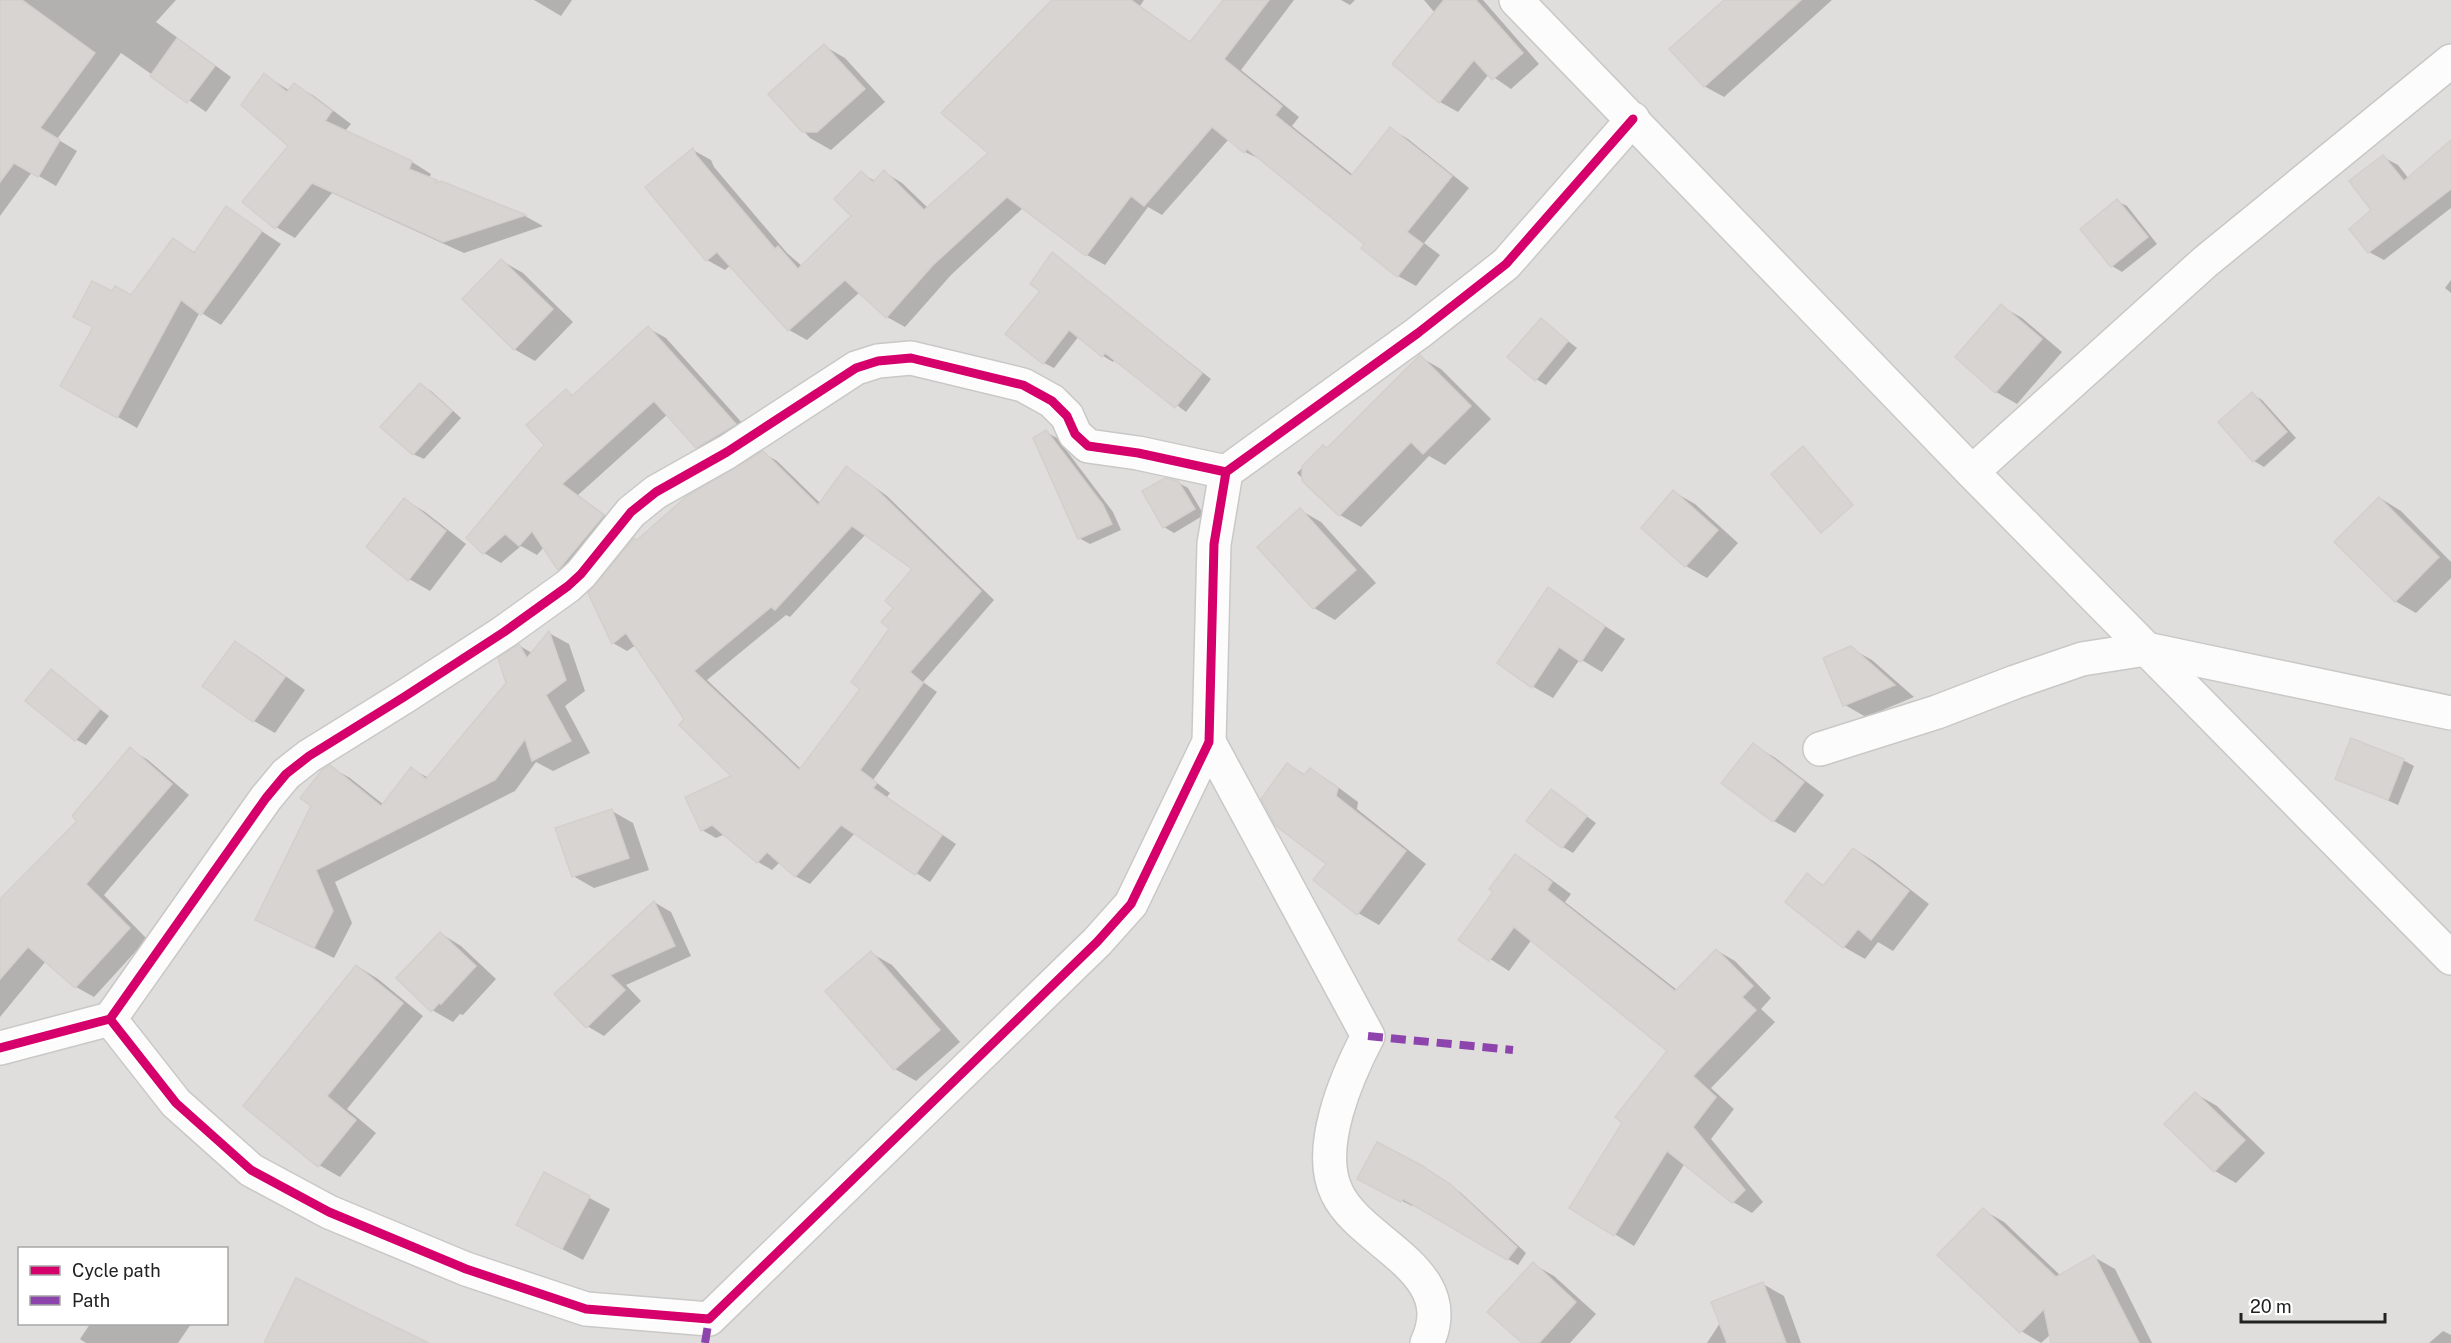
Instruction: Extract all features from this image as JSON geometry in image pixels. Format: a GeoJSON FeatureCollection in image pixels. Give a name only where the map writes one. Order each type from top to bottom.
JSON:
{"type":"FeatureCollection","features":[{"type":"Feature","properties":{"kind":"street"},"geometry":{"type":"LineString","coordinates":[[1516,0],[1972,472],[2451,958]]}},
{"type":"Feature","properties":{"kind":"street"},"geometry":{"type":"LineString","coordinates":[[1972,472],[2205,262],[2451,62]]}},
{"type":"Feature","properties":{"kind":"street"},"geometry":{"type":"LineString","coordinates":[[110,1019],[176,1103],[251,1170],[329,1212],[466,1269],[586,1309],[709,1319],[1097,942],[1131,904],[1209,742],[1214,544],[1226,472],[1418,333],[1506,264],[1633,119]]}},
{"type":"Feature","properties":{"kind":"street"},"geometry":{"type":"LineString","coordinates":[[0,1048],[110,1019],[259,808],[286,774],[309,756],[504,632],[568,586],[581,574],[631,512],[656,492],[728,452],[856,368],[878,361],[911,358],[1023,385],[1052,401],[1067,416],[1075,434],[1088,446],[1138,453],[1226,472]]}},
{"type":"Feature","properties":{"kind":"street"},"geometry":{"type":"LineString","coordinates":[[1820,749],[1937,712],[2015,681],[2082,659],[2146,649],[2451,713]]}},
{"type":"Feature","properties":{"kind":"street"},"geometry":{"type":"LineString","coordinates":[[1209,742],[1368,1036],[1351,1068],[1338,1105],[1330,1163],[1337,1193],[1354,1219],[1387,1243],[1413,1268],[1425,1285],[1433,1306],[1433,1330],[1427,1343]]}},
{"type":"Feature","properties":{"kind":"shaded area"},"geometry":{"type":"Polygon","coordinates":[[[0,0],[2451,0],[2451,1343],[0,1343],[0,0]]]}},
{"type":"Feature","properties":{"kind":"building"},"geometry":{"type":"Polygon","coordinates":[[[0,0],[22,0],[95,53],[40,128],[60,140],[38,177],[14,163],[0,182],[0,0]]]}},
{"type":"Feature","properties":{"kind":"building"},"geometry":{"type":"Polygon","coordinates":[[[1052,0],[1131,0],[1190,42],[1223,0],[1269,0],[1224,59],[1282,106],[1275,115],[1351,176],[1390,127],[1452,176],[1407,232],[1423,244],[1397,277],[1361,248],[1364,244],[1247,149],[1244,153],[1212,127],[1144,206],[1131,196],[1086,256],[1007,197],[933,265],[886,318],[845,280],[788,331],[717,252],[706,261],[645,187],[693,148],[696,155],[775,249],[778,246],[798,269],[851,216],[834,199],[861,171],[873,182],[884,170],[924,210],[988,153],[941,113],[1052,0]]]}},
{"type":"Feature","properties":{"kind":"building"},"geometry":{"type":"Polygon","coordinates":[[[1444,0],[1476,0],[1523,53],[1492,80],[1474,60],[1439,103],[1392,64],[1444,0]]]}},
{"type":"Feature","properties":{"kind":"building"},"geometry":{"type":"Polygon","coordinates":[[[1724,0],[1801,0],[1704,87],[1669,49],[1724,0]]]}},
{"type":"Feature","properties":{"kind":"building"},"geometry":{"type":"Polygon","coordinates":[[[177,38],[215,66],[187,103],[150,76],[177,38]]]}},
{"type":"Feature","properties":{"kind":"building"},"geometry":{"type":"Polygon","coordinates":[[[824,44],[865,89],[817,132],[802,132],[768,94],[824,44]]]}},
{"type":"Feature","properties":{"kind":"building"},"geometry":{"type":"Polygon","coordinates":[[[264,73],[287,92],[294,83],[332,111],[325,121],[412,161],[409,169],[437,180],[435,183],[441,181],[526,215],[443,242],[312,183],[275,229],[242,202],[288,146],[241,105],[264,73]]]}},
{"type":"Feature","properties":{"kind":"building"},"geometry":{"type":"Polygon","coordinates":[[[2451,140],[2451,189],[2368,253],[2349,229],[2371,210],[2349,181],[2383,155],[2404,181],[2451,140]]]}},
{"type":"Feature","properties":{"kind":"building"},"geometry":{"type":"Polygon","coordinates":[[[2117,199],[2148,237],[2111,267],[2080,229],[2117,199]]]}},
{"type":"Feature","properties":{"kind":"building"},"geometry":{"type":"Polygon","coordinates":[[[226,206],[262,231],[201,315],[181,300],[117,418],[60,386],[93,327],[73,317],[92,281],[112,291],[115,286],[131,295],[173,238],[194,253],[226,206]]]}},
{"type":"Feature","properties":{"kind":"building"},"geometry":{"type":"Polygon","coordinates":[[[1052,252],[1202,373],[1175,408],[1105,353],[1102,357],[1069,330],[1043,364],[1005,334],[1040,291],[1030,284],[1052,252]]]}},
{"type":"Feature","properties":{"kind":"building"},"geometry":{"type":"Polygon","coordinates":[[[501,259],[553,309],[514,350],[462,299],[501,259]]]}},
{"type":"Feature","properties":{"kind":"building"},"geometry":{"type":"Polygon","coordinates":[[[2001,304],[2042,339],[1995,393],[1955,357],[2001,304]]]}},
{"type":"Feature","properties":{"kind":"building"},"geometry":{"type":"Polygon","coordinates":[[[1541,318],[1568,341],[1535,381],[1507,357],[1541,318]]]}},
{"type":"Feature","properties":{"kind":"building"},"geometry":{"type":"Polygon","coordinates":[[[648,326],[736,424],[696,448],[654,401],[562,484],[604,515],[559,569],[532,531],[519,546],[505,534],[483,554],[466,538],[544,445],[526,425],[566,389],[572,396],[648,326]]]}},
{"type":"Feature","properties":{"kind":"building"},"geometry":{"type":"Polygon","coordinates":[[[1420,355],[1471,406],[1423,454],[1411,442],[1339,516],[1302,481],[1302,466],[1323,445],[1327,448],[1420,355]]]}},
{"type":"Feature","properties":{"kind":"building"},"geometry":{"type":"Polygon","coordinates":[[[420,383],[452,411],[413,455],[380,427],[420,383]]]}},
{"type":"Feature","properties":{"kind":"building"},"geometry":{"type":"Polygon","coordinates":[[[2252,392],[2287,432],[2253,462],[2218,422],[2252,392]]]}},
{"type":"Feature","properties":{"kind":"building"},"geometry":{"type":"Polygon","coordinates":[[[1046,430],[1103,505],[1112,524],[1078,539],[1033,438],[1046,430]]]}},
{"type":"Feature","properties":{"kind":"building"},"geometry":{"type":"Polygon","coordinates":[[[1803,446],[1853,505],[1821,533],[1771,474],[1803,446]]]}},
{"type":"Feature","properties":{"kind":"building"},"geometry":{"type":"Polygon","coordinates":[[[763,451],[818,505],[846,466],[873,486],[981,591],[910,672],[923,683],[860,770],[877,783],[873,788],[942,835],[915,875],[841,825],[795,877],[767,852],[757,863],[712,825],[701,831],[685,797],[731,776],[679,725],[684,719],[626,633],[612,644],[588,593],[634,538],[637,540],[687,496],[763,451]],[[852,526],[775,610],[771,607],[694,671],[799,770],[860,689],[851,682],[889,629],[881,622],[893,608],[885,601],[912,569],[852,526]]]}},
{"type":"Feature","properties":{"kind":"building"},"geometry":{"type":"Polygon","coordinates":[[[1165,478],[1178,481],[1195,509],[1163,528],[1142,491],[1165,478]]]}},
{"type":"Feature","properties":{"kind":"building"},"geometry":{"type":"Polygon","coordinates":[[[1673,490],[1718,530],[1685,567],[1641,528],[1673,490]]]}},
{"type":"Feature","properties":{"kind":"building"},"geometry":{"type":"Polygon","coordinates":[[[2379,497],[2439,557],[2395,602],[2334,542],[2379,497]]]}},
{"type":"Feature","properties":{"kind":"building"},"geometry":{"type":"Polygon","coordinates":[[[404,498],[446,531],[408,581],[366,547],[404,498]]]}},
{"type":"Feature","properties":{"kind":"building"},"geometry":{"type":"Polygon","coordinates":[[[1300,508],[1356,570],[1313,609],[1257,547],[1300,508]]]}},
{"type":"Feature","properties":{"kind":"building"},"geometry":{"type":"Polygon","coordinates":[[[1548,587],[1605,626],[1581,662],[1559,647],[1532,688],[1497,663],[1548,587]]]}},
{"type":"Feature","properties":{"kind":"building"},"geometry":{"type":"Polygon","coordinates":[[[549,631],[566,680],[546,695],[571,741],[532,761],[525,739],[495,780],[316,870],[333,911],[314,948],[255,920],[311,806],[300,798],[323,769],[330,765],[381,806],[411,767],[426,779],[506,683],[498,658],[519,644],[527,658],[549,631]]]}},
{"type":"Feature","properties":{"kind":"building"},"geometry":{"type":"Polygon","coordinates":[[[235,641],[285,677],[253,722],[202,686],[235,641]]]}},
{"type":"Feature","properties":{"kind":"building"},"geometry":{"type":"Polygon","coordinates":[[[1851,646],[1895,685],[1843,706],[1823,658],[1851,646]]]}},
{"type":"Feature","properties":{"kind":"building"},"geometry":{"type":"Polygon","coordinates":[[[51,669],[100,709],[75,741],[25,701],[51,669]]]}},
{"type":"Feature","properties":{"kind":"building"},"geometry":{"type":"Polygon","coordinates":[[[2351,738],[2404,759],[2388,800],[2335,779],[2351,738]]]}},
{"type":"Feature","properties":{"kind":"building"},"geometry":{"type":"Polygon","coordinates":[[[1753,743],[1804,782],[1773,822],[1721,783],[1753,743]]]}},
{"type":"Feature","properties":{"kind":"building"},"geometry":{"type":"Polygon","coordinates":[[[130,747],[172,784],[86,884],[130,928],[75,988],[28,947],[0,979],[0,899],[77,821],[72,816],[130,747]]]}},
{"type":"Feature","properties":{"kind":"building"},"geometry":{"type":"Polygon","coordinates":[[[1287,763],[1304,775],[1310,768],[1338,788],[1336,796],[1406,851],[1357,915],[1313,880],[1326,864],[1276,826],[1261,799],[1287,763]]]}},
{"type":"Feature","properties":{"kind":"building"},"geometry":{"type":"Polygon","coordinates":[[[1551,789],[1587,816],[1562,848],[1526,821],[1551,789]]]}},
{"type":"Feature","properties":{"kind":"building"},"geometry":{"type":"Polygon","coordinates":[[[612,809],[629,858],[572,877],[555,828],[612,809]]]}},
{"type":"Feature","properties":{"kind":"building"},"geometry":{"type":"Polygon","coordinates":[[[1853,848],[1909,891],[1871,940],[1858,929],[1843,948],[1785,902],[1807,873],[1823,886],[1853,848]]]}},
{"type":"Feature","properties":{"kind":"building"},"geometry":{"type":"Polygon","coordinates":[[[1515,854],[1552,882],[1547,890],[1675,991],[1716,949],[1753,986],[1742,997],[1756,1010],[1693,1076],[1716,1097],[1693,1127],[1745,1190],[1732,1203],[1667,1151],[1614,1236],[1569,1208],[1622,1123],[1615,1117],[1667,1051],[1514,927],[1489,961],[1458,940],[1493,892],[1489,889],[1515,854]]]}},
{"type":"Feature","properties":{"kind":"building"},"geometry":{"type":"Polygon","coordinates":[[[654,901],[675,946],[610,975],[625,990],[586,1028],[554,994],[654,901]]]}},
{"type":"Feature","properties":{"kind":"building"},"geometry":{"type":"Polygon","coordinates":[[[440,932],[476,966],[431,1012],[396,978],[440,932]]]}},
{"type":"Feature","properties":{"kind":"building"},"geometry":{"type":"Polygon","coordinates":[[[871,951],[940,1030],[894,1070],[825,991],[871,951]]]}},
{"type":"Feature","properties":{"kind":"building"},"geometry":{"type":"Polygon","coordinates":[[[356,965],[403,1003],[327,1096],[356,1120],[318,1167],[243,1106],[356,965]]]}},
{"type":"Feature","properties":{"kind":"building"},"geometry":{"type":"Polygon","coordinates":[[[2195,1092],[2245,1140],[2214,1172],[2164,1124],[2195,1092]]]}},
{"type":"Feature","properties":{"kind":"building"},"geometry":{"type":"Polygon","coordinates":[[[1377,1142],[1421,1165],[1450,1184],[1517,1247],[1507,1260],[1403,1199],[1401,1202],[1357,1179],[1377,1142]]]}},
{"type":"Feature","properties":{"kind":"building"},"geometry":{"type":"Polygon","coordinates":[[[544,1172],[590,1196],[562,1249],[516,1225],[544,1172]]]}},
{"type":"Feature","properties":{"kind":"building"},"geometry":{"type":"Polygon","coordinates":[[[1983,1208],[2056,1277],[2094,1255],[2139,1343],[2051,1343],[2044,1309],[2020,1333],[1937,1255],[1983,1208]]]}},
{"type":"Feature","properties":{"kind":"building"},"geometry":{"type":"Polygon","coordinates":[[[1533,1262],[1576,1302],[1539,1343],[1522,1343],[1487,1312],[1533,1262]]]}},
{"type":"Feature","properties":{"kind":"building"},"geometry":{"type":"Polygon","coordinates":[[[296,1278],[352,1306],[429,1343],[264,1343],[296,1278]]]}},
{"type":"Feature","properties":{"kind":"building"},"geometry":{"type":"Polygon","coordinates":[[[1763,1282],[1786,1343],[1727,1343],[1711,1302],[1763,1282]]]}},
{"type":"Feature","properties":{"kind":"marked path"},"geometry":{"type":"LineString","coordinates":[[1368,1036],[1513,1050]]}},
{"type":"Feature","properties":{"kind":"marked path"},"geometry":{"type":"LineString","coordinates":[[705,1343],[709,1319]]}},
{"type":"Feature","properties":{"kind":"cycle path"},"geometry":{"type":"LineString","coordinates":[[110,1019],[176,1103],[251,1170],[329,1212],[466,1269],[586,1309],[709,1319],[1097,942],[1131,904],[1209,742],[1214,544],[1226,472],[1418,333],[1506,264],[1633,119]]}},
{"type":"Feature","properties":{"kind":"cycle path"},"geometry":{"type":"LineString","coordinates":[[0,1048],[110,1019],[266,798],[286,774],[309,756],[504,632],[568,586],[581,574],[631,512],[656,492],[727,452],[856,368],[878,361],[911,358],[1023,385],[1052,401],[1067,416],[1075,434],[1088,446],[1138,453],[1226,472]]}}]}
